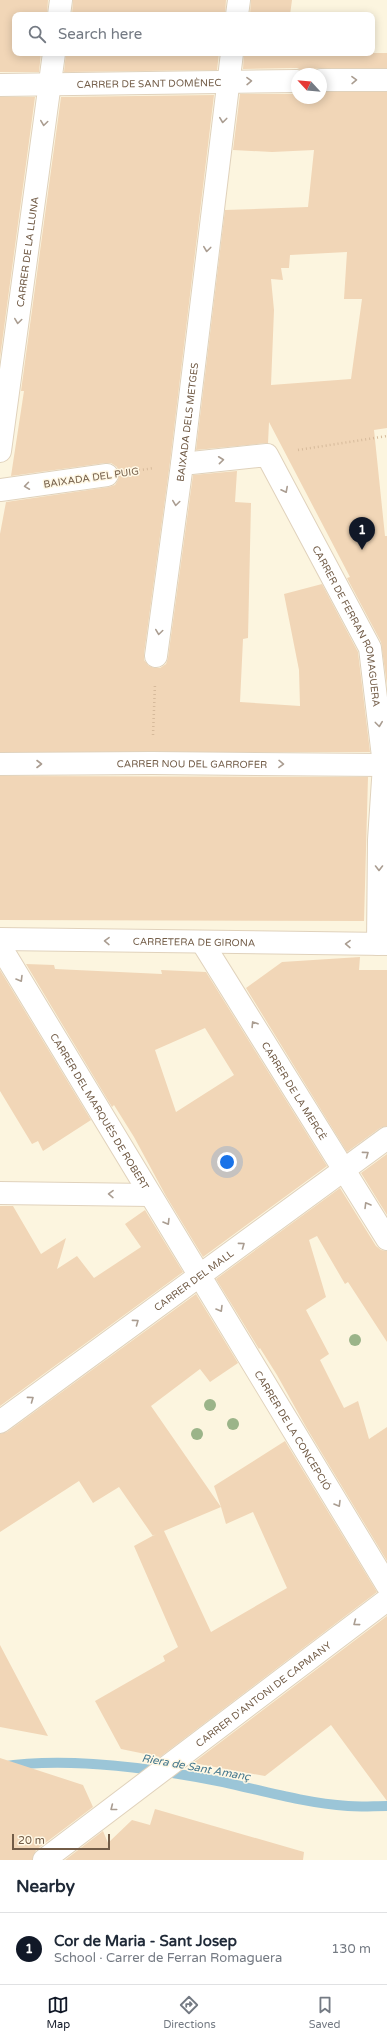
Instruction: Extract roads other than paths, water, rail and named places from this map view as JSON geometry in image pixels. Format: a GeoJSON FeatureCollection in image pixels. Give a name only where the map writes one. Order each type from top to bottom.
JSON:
{"type":"FeatureCollection","features":[{"type":"Feature","properties":{"kind":"street"},"geometry":{"type":"LineString","coordinates":[[59,12],[61,0]]}},
{"type":"Feature","properties":{"kind":"street"},"geometry":{"type":"LineString","coordinates":[[237,12],[239,0]]}},
{"type":"Feature","properties":{"kind":"street","name":"CARRER DE LA LLUNA"},"geometry":{"type":"LineString","coordinates":[[0,451],[54,56]]}},
{"type":"Feature","properties":{"kind":"street","name":"BAIXADA DELS METGES"},"geometry":{"type":"LineString","coordinates":[[156,656],[182,464],[232,56]]}},
{"type":"Feature","properties":{"kind":"street"},"geometry":{"type":"LineString","coordinates":[[327,80],[387,80]]}},
{"type":"Feature","properties":{"kind":"street","name":"CARRER DE SANT DOMÈNEC"},"geometry":{"type":"LineString","coordinates":[[0,85],[291,81]]}},
{"type":"Feature","properties":{"kind":"street","name":"CARRER DE FERRAN ROMAGUERA"},"geometry":{"type":"LineString","coordinates":[[182,464],[267,455],[370,648],[384,766],[383,944]]}},
{"type":"Feature","properties":{"kind":"street","name":"BAIXADA DEL PUIG"},"geometry":{"type":"LineString","coordinates":[[0,490],[107,475]]}},
{"type":"Feature","properties":{"kind":"street","name":"CARRER NOU DEL GARROFER"},"geometry":{"type":"LineString","coordinates":[[0,764],[152,763],[384,766]]}},
{"type":"Feature","properties":{"kind":"street","name":"CARRETERA DE GIRONA"},"geometry":{"type":"LineString","coordinates":[[0,939],[383,944]]}},
{"type":"Feature","properties":{"kind":"street","name":"CARRER DE LA MERCÈ"},"geometry":{"type":"LineString","coordinates":[[202,942],[345,1169],[387,1239]]}},
{"type":"Feature","properties":{"kind":"street","name":"CARRER DEL MARQUÈS DE ROBERT"},"geometry":{"type":"LineString","coordinates":[[0,946],[200,1276]]}},
{"type":"Feature","properties":{"kind":"street","name":"CARRER DEL MALL"},"geometry":{"type":"LineString","coordinates":[[0,1422],[387,1138]]}},
{"type":"Feature","properties":{"kind":"street"},"geometry":{"type":"LineString","coordinates":[[0,1193],[150,1195]]}},
{"type":"Feature","properties":{"kind":"street","name":"CARRER DE LA CONCEPCIÓ"},"geometry":{"type":"LineString","coordinates":[[200,1276],[387,1585]]}},
{"type":"Feature","properties":{"kind":"street","name":"CARRER D'ANTONI DE CAPMANY"},"geometry":{"type":"LineString","coordinates":[[52,1857],[143,1784],[387,1600]]}},
{"type":"Feature","properties":{"kind":"waterway","name":"Riera de Sant Amanç"},"geometry":{"type":"LineString","coordinates":[[0,1767],[53,1763],[82,1763],[112,1766],[197,1777],[316,1802],[353,1806],[387,1806]]}},
{"type":"Feature","properties":{"kind":"place","name":"Cor de Maria - Sant Josep"},"geometry":{"type":"Point","coordinates":[362,550]}}]}
